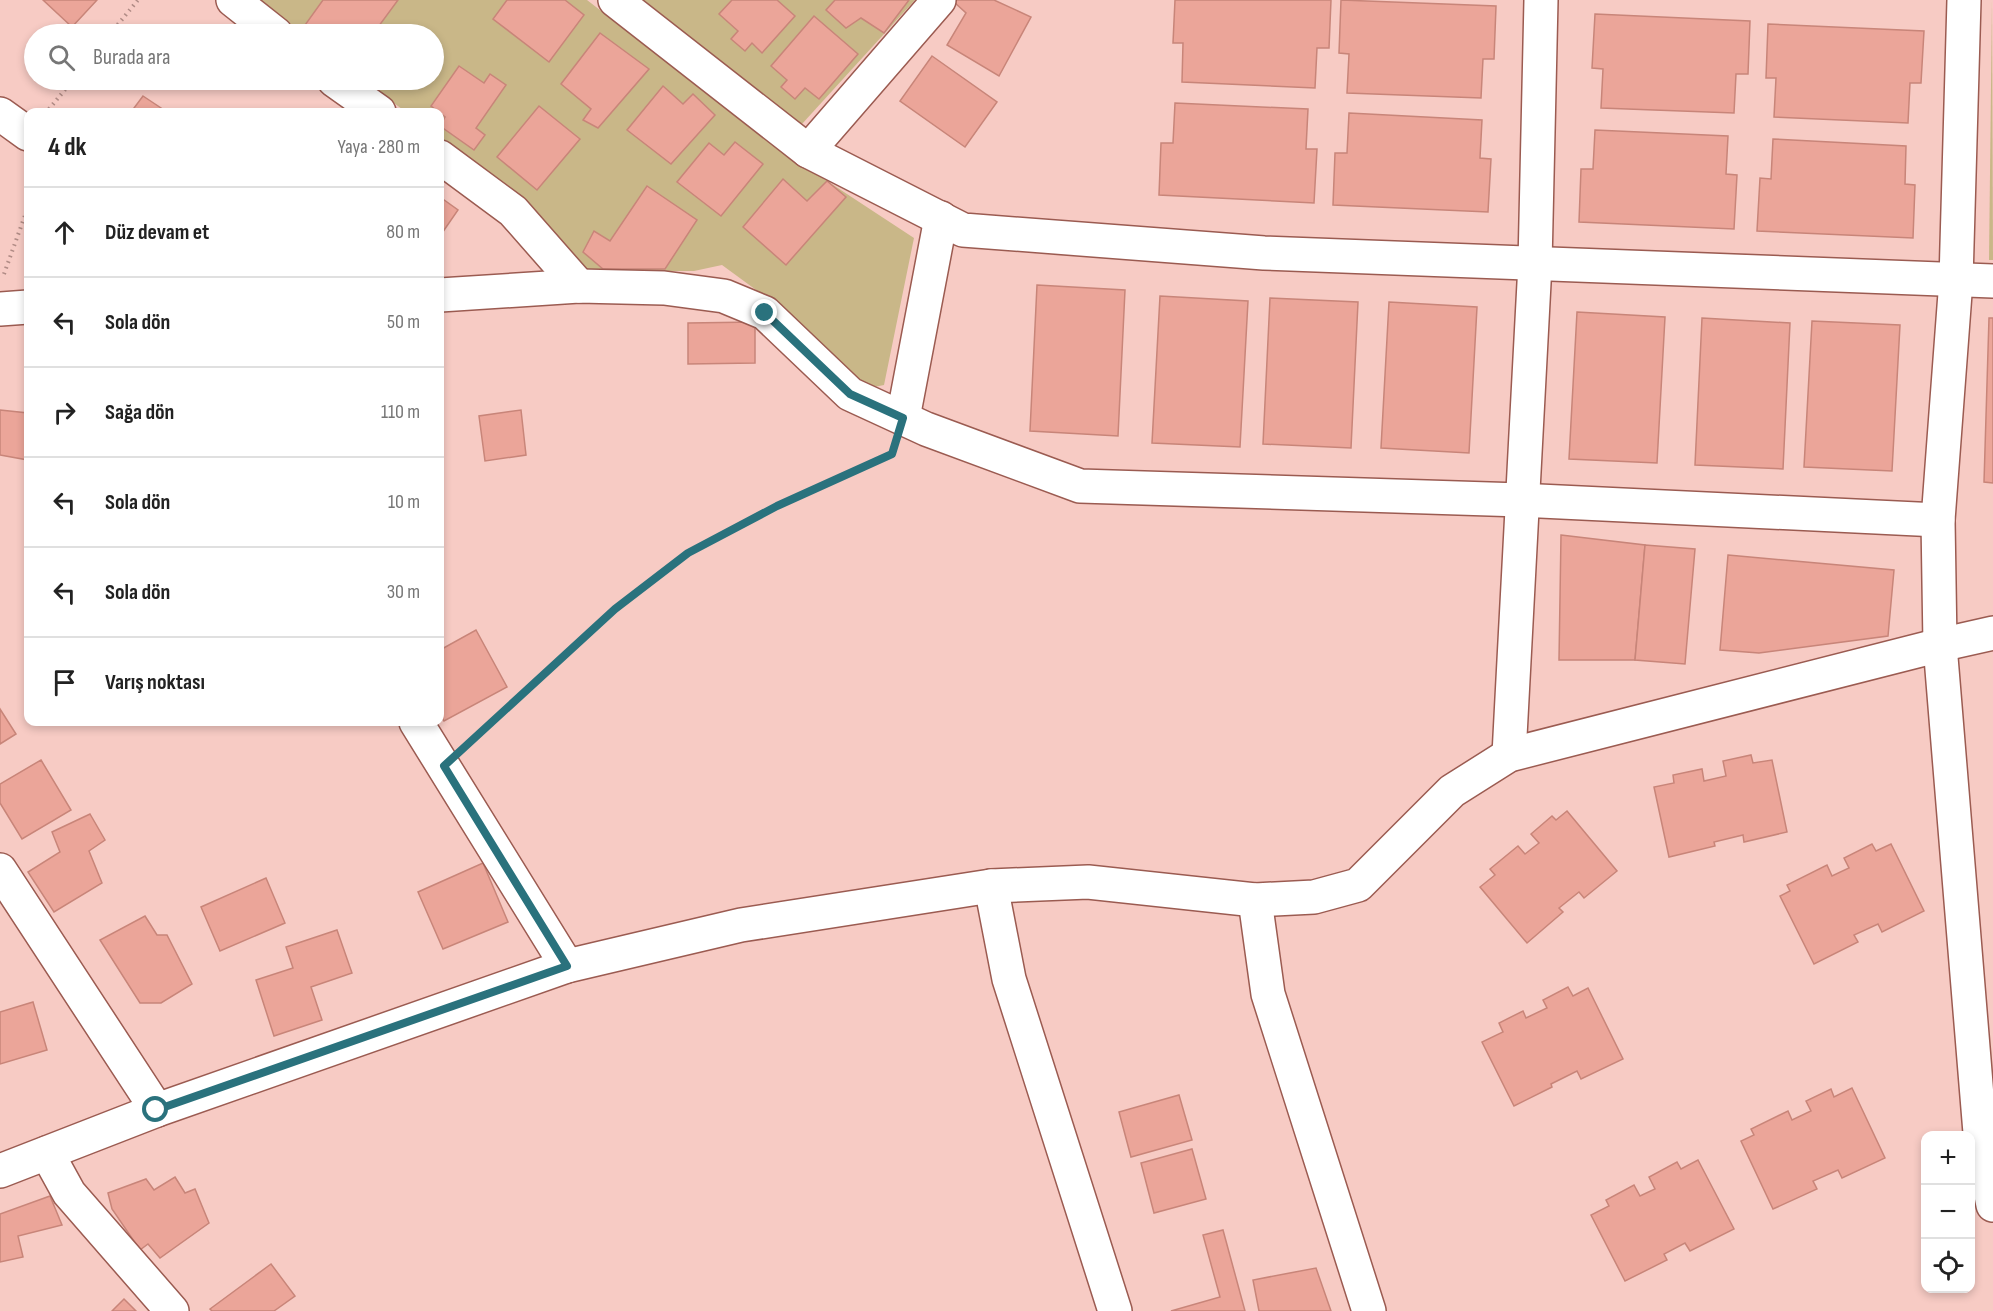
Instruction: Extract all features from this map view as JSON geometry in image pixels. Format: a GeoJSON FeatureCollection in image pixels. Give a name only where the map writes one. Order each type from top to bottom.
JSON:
{"type":"FeatureCollection","features":[{"type":"Feature","properties":{"kind":"street"},"geometry":{"type":"LineString","coordinates":[[233,0],[263,24]]}},
{"type":"Feature","properties":{"kind":"street"},"geometry":{"type":"LineString","coordinates":[[615,0],[808,151],[963,230],[1253,252],[1993,281]]}},
{"type":"Feature","properties":{"kind":"street"},"geometry":{"type":"LineString","coordinates":[[808,151],[939,0]]}},
{"type":"Feature","properties":{"kind":"street"},"geometry":{"type":"LineString","coordinates":[[1509,755],[1534,264],[1541,0]]}},
{"type":"Feature","properties":{"kind":"street"},"geometry":{"type":"LineString","coordinates":[[1964,0],[1956,280],[1938,520],[1940,645],[1981,1145],[1993,1204]]}},
{"type":"Feature","properties":{"kind":"street"},"geometry":{"type":"LineString","coordinates":[[348,90],[373,108]]}},
{"type":"Feature","properties":{"kind":"street"},"geometry":{"type":"LineString","coordinates":[[0,114],[24,131]]}},
{"type":"Feature","properties":{"kind":"street"},"geometry":{"type":"LineString","coordinates":[[444,160],[513,211],[579,286]]}},
{"type":"Feature","properties":{"kind":"street"},"geometry":{"type":"LineString","coordinates":[[903,418],[941,218]]}},
{"type":"Feature","properties":{"kind":"street"},"geometry":{"type":"LineString","coordinates":[[444,295],[579,286],[664,288],[724,296],[765,313],[850,394],[926,429],[1080,486],[1521,500],[1938,520]]}},
{"type":"Feature","properties":{"kind":"street"},"geometry":{"type":"LineString","coordinates":[[0,309],[24,307]]}},
{"type":"Feature","properties":{"kind":"street"},"geometry":{"type":"LineString","coordinates":[[0,1172],[156,1110],[567,966],[741,925],[991,886],[1088,882],[1255,900],[1314,897],[1358,885],[1452,791],[1509,755],[1993,633]]}},
{"type":"Feature","properties":{"kind":"street"},"geometry":{"type":"LineString","coordinates":[[419,726],[567,966]]}},
{"type":"Feature","properties":{"kind":"street"},"geometry":{"type":"LineString","coordinates":[[0,870],[156,1110]]}},
{"type":"Feature","properties":{"kind":"street"},"geometry":{"type":"LineString","coordinates":[[991,886],[1010,979],[1115,1311]]}},
{"type":"Feature","properties":{"kind":"street"},"geometry":{"type":"LineString","coordinates":[[1255,900],[1268,994],[1369,1311]]}},
{"type":"Feature","properties":{"kind":"street"},"geometry":{"type":"LineString","coordinates":[[47,1153],[69,1193],[172,1311]]}},
{"type":"Feature","properties":{"kind":"path"},"geometry":{"type":"LineString","coordinates":[[118,24],[138,0]]}},
{"type":"Feature","properties":{"kind":"path"},"geometry":{"type":"LineString","coordinates":[[50,108],[65,90]]}},
{"type":"Feature","properties":{"kind":"path"},"geometry":{"type":"LineString","coordinates":[[4,274],[24,218]]}},
{"type":"Feature","properties":{"kind":"path"},"geometry":{"type":"LineString","coordinates":[[444,766],[615,609],[688,553],[777,506],[892,454],[903,418]]}},
{"type":"Feature","properties":{"kind":"shaded area"},"geometry":{"type":"Polygon","coordinates":[[[259,0],[587,0],[786,154],[914,238],[884,385],[864,389],[774,303],[722,265],[694,271],[583,271],[518,199],[444,141],[444,108],[401,108],[376,90],[444,90],[444,24],[291,24],[259,0]]]}},
{"type":"Feature","properties":{"kind":"shaded area"},"geometry":{"type":"Polygon","coordinates":[[[636,0],[915,0],[802,124],[759,98],[636,0]]]}},
{"type":"Feature","properties":{"kind":"shaded area"},"geometry":{"type":"Polygon","coordinates":[[[1992,0],[1993,260],[1989,260],[1992,0]]]}},
{"type":"Feature","properties":{"kind":"building"},"geometry":{"type":"Polygon","coordinates":[[[43,0],[97,0],[75,24],[69,24],[43,0]]]}},
{"type":"Feature","properties":{"kind":"building"},"geometry":{"type":"Polygon","coordinates":[[[323,0],[398,0],[380,24],[306,24],[323,0]]]}},
{"type":"Feature","properties":{"kind":"building"},"geometry":{"type":"Polygon","coordinates":[[[507,0],[565,0],[584,15],[549,62],[493,19],[507,0]]]}},
{"type":"Feature","properties":{"kind":"building"},"geometry":{"type":"Polygon","coordinates":[[[732,0],[777,0],[795,16],[762,53],[752,43],[745,51],[731,39],[738,31],[719,14],[732,0]]]}},
{"type":"Feature","properties":{"kind":"building"},"geometry":{"type":"Polygon","coordinates":[[[835,0],[909,0],[884,33],[861,18],[846,28],[826,10],[835,0]]]}},
{"type":"Feature","properties":{"kind":"building"},"geometry":{"type":"Polygon","coordinates":[[[956,0],[994,0],[1031,17],[999,76],[947,45],[966,13],[954,2],[956,0]]]}},
{"type":"Feature","properties":{"kind":"building"},"geometry":{"type":"Polygon","coordinates":[[[1175,0],[1331,0],[1329,48],[1317,48],[1315,88],[1182,82],[1183,43],[1173,43],[1175,0]]]}},
{"type":"Feature","properties":{"kind":"building"},"geometry":{"type":"Polygon","coordinates":[[[1341,0],[1496,6],[1494,59],[1483,59],[1481,98],[1347,93],[1349,54],[1339,53],[1341,0]]]}},
{"type":"Feature","properties":{"kind":"building"},"geometry":{"type":"Polygon","coordinates":[[[1595,14],[1750,21],[1748,74],[1736,74],[1734,113],[1601,108],[1603,69],[1592,68],[1595,14]]]}},
{"type":"Feature","properties":{"kind":"building"},"geometry":{"type":"Polygon","coordinates":[[[814,16],[858,54],[819,99],[805,88],[795,99],[781,87],[787,80],[771,66],[814,16]]]}},
{"type":"Feature","properties":{"kind":"building"},"geometry":{"type":"Polygon","coordinates":[[[1768,24],[1924,31],[1921,83],[1910,83],[1908,123],[1774,117],[1776,78],[1766,78],[1768,24]]]}},
{"type":"Feature","properties":{"kind":"building"},"geometry":{"type":"Polygon","coordinates":[[[600,33],[649,69],[598,128],[583,120],[591,109],[561,84],[600,33]]]}},
{"type":"Feature","properties":{"kind":"building"},"geometry":{"type":"Polygon","coordinates":[[[932,56],[997,102],[965,147],[900,101],[932,56]]]}},
{"type":"Feature","properties":{"kind":"building"},"geometry":{"type":"Polygon","coordinates":[[[459,66],[484,83],[490,74],[506,85],[476,128],[485,135],[474,150],[444,129],[444,108],[431,106],[459,66]]]}},
{"type":"Feature","properties":{"kind":"building"},"geometry":{"type":"Polygon","coordinates":[[[663,86],[683,104],[693,94],[715,115],[671,164],[627,130],[663,86]]]}},
{"type":"Feature","properties":{"kind":"building"},"geometry":{"type":"Polygon","coordinates":[[[143,96],[161,108],[134,108],[143,96]]]}},
{"type":"Feature","properties":{"kind":"building"},"geometry":{"type":"Polygon","coordinates":[[[1175,103],[1308,109],[1306,149],[1317,149],[1314,203],[1159,195],[1161,143],[1173,143],[1175,103]]]}},
{"type":"Feature","properties":{"kind":"building"},"geometry":{"type":"Polygon","coordinates":[[[539,106],[580,139],[537,190],[497,157],[539,106]]]}},
{"type":"Feature","properties":{"kind":"building"},"geometry":{"type":"Polygon","coordinates":[[[1349,113],[1482,120],[1480,158],[1491,159],[1488,212],[1333,205],[1335,153],[1347,153],[1349,113]]]}},
{"type":"Feature","properties":{"kind":"building"},"geometry":{"type":"Polygon","coordinates":[[[1595,130],[1728,136],[1726,174],[1737,175],[1734,229],[1579,222],[1581,169],[1593,169],[1595,130]]]}},
{"type":"Feature","properties":{"kind":"building"},"geometry":{"type":"Polygon","coordinates":[[[1773,139],[1906,146],[1905,184],[1915,185],[1913,238],[1757,231],[1760,178],[1771,179],[1773,139]]]}},
{"type":"Feature","properties":{"kind":"building"},"geometry":{"type":"Polygon","coordinates":[[[735,142],[763,164],[721,216],[677,182],[709,143],[724,155],[735,142]]]}},
{"type":"Feature","properties":{"kind":"building"},"geometry":{"type":"Polygon","coordinates":[[[783,179],[807,201],[827,181],[846,197],[786,265],[743,227],[783,179]]]}},
{"type":"Feature","properties":{"kind":"building"},"geometry":{"type":"Polygon","coordinates":[[[647,186],[697,220],[665,269],[603,269],[583,252],[594,231],[610,241],[647,186]]]}},
{"type":"Feature","properties":{"kind":"building"},"geometry":{"type":"Polygon","coordinates":[[[444,200],[458,210],[444,230],[444,200]]]}},
{"type":"Feature","properties":{"kind":"building"},"geometry":{"type":"Polygon","coordinates":[[[1037,285],[1125,290],[1118,436],[1030,431],[1037,285]]]}},
{"type":"Feature","properties":{"kind":"building"},"geometry":{"type":"Polygon","coordinates":[[[1160,296],[1248,301],[1240,447],[1152,443],[1160,296]]]}},
{"type":"Feature","properties":{"kind":"building"},"geometry":{"type":"Polygon","coordinates":[[[1270,298],[1358,302],[1351,448],[1263,444],[1270,298]]]}},
{"type":"Feature","properties":{"kind":"building"},"geometry":{"type":"Polygon","coordinates":[[[1389,302],[1477,307],[1469,453],[1381,448],[1389,302]]]}},
{"type":"Feature","properties":{"kind":"building"},"geometry":{"type":"Polygon","coordinates":[[[1577,312],[1665,317],[1657,463],[1569,459],[1577,312]]]}},
{"type":"Feature","properties":{"kind":"building"},"geometry":{"type":"Polygon","coordinates":[[[1702,318],[1790,323],[1783,469],[1695,465],[1702,318]]]}},
{"type":"Feature","properties":{"kind":"building"},"geometry":{"type":"Polygon","coordinates":[[[1989,318],[1993,318],[1993,483],[1984,482],[1989,318]]]}},
{"type":"Feature","properties":{"kind":"building"},"geometry":{"type":"Polygon","coordinates":[[[1812,321],[1900,325],[1892,471],[1804,467],[1812,321]]]}},
{"type":"Feature","properties":{"kind":"building"},"geometry":{"type":"Polygon","coordinates":[[[755,322],[755,363],[688,364],[688,323],[755,322]]]}},
{"type":"Feature","properties":{"kind":"building"},"geometry":{"type":"Polygon","coordinates":[[[0,410],[24,413],[24,459],[0,455],[0,410]]]}},
{"type":"Feature","properties":{"kind":"building"},"geometry":{"type":"Polygon","coordinates":[[[521,410],[526,455],[485,461],[479,416],[521,410]]]}},
{"type":"Feature","properties":{"kind":"building"},"geometry":{"type":"Polygon","coordinates":[[[1561,535],[1645,545],[1635,660],[1559,660],[1561,535]]]}},
{"type":"Feature","properties":{"kind":"building"},"geometry":{"type":"Polygon","coordinates":[[[1645,545],[1695,549],[1685,664],[1635,660],[1645,545]]]}},
{"type":"Feature","properties":{"kind":"building"},"geometry":{"type":"Polygon","coordinates":[[[1728,555],[1894,570],[1888,636],[1759,653],[1720,650],[1728,555]]]}},
{"type":"Feature","properties":{"kind":"building"},"geometry":{"type":"Polygon","coordinates":[[[476,630],[507,687],[444,721],[444,648],[476,630]]]}},
{"type":"Feature","properties":{"kind":"building"},"geometry":{"type":"Polygon","coordinates":[[[0,709],[16,734],[0,744],[0,709]]]}},
{"type":"Feature","properties":{"kind":"building"},"geometry":{"type":"Polygon","coordinates":[[[1751,755],[1753,763],[1772,760],[1787,832],[1744,842],[1743,835],[1714,842],[1715,846],[1669,857],[1654,787],[1674,783],[1673,775],[1702,769],[1704,781],[1726,776],[1723,761],[1751,755]]]}},
{"type":"Feature","properties":{"kind":"building"},"geometry":{"type":"Polygon","coordinates":[[[41,760],[71,810],[22,839],[0,803],[0,784],[41,760]]]}},
{"type":"Feature","properties":{"kind":"building"},"geometry":{"type":"Polygon","coordinates":[[[1567,811],[1617,871],[1584,898],[1579,892],[1559,908],[1563,912],[1527,943],[1480,887],[1495,875],[1490,869],[1518,846],[1525,854],[1539,843],[1531,834],[1552,816],[1556,820],[1567,811]]]}},
{"type":"Feature","properties":{"kind":"building"},"geometry":{"type":"Polygon","coordinates":[[[90,814],[105,840],[89,851],[102,883],[54,912],[28,872],[60,852],[52,832],[90,814]]]}},
{"type":"Feature","properties":{"kind":"building"},"geometry":{"type":"Polygon","coordinates":[[[1872,844],[1876,851],[1891,844],[1924,911],[1882,932],[1878,924],[1854,935],[1858,942],[1814,964],[1780,896],[1790,891],[1787,885],[1827,865],[1832,876],[1849,868],[1844,858],[1872,844]]]}},
{"type":"Feature","properties":{"kind":"building"},"geometry":{"type":"Polygon","coordinates":[[[483,863],[508,922],[443,949],[418,892],[483,863]]]}},
{"type":"Feature","properties":{"kind":"building"},"geometry":{"type":"Polygon","coordinates":[[[266,878],[285,923],[220,951],[201,907],[266,878]]]}},
{"type":"Feature","properties":{"kind":"building"},"geometry":{"type":"Polygon","coordinates":[[[145,916],[157,935],[167,935],[192,984],[161,1003],[140,1003],[100,940],[145,916]]]}},
{"type":"Feature","properties":{"kind":"building"},"geometry":{"type":"Polygon","coordinates":[[[337,930],[352,973],[311,987],[322,1020],[274,1036],[256,980],[293,968],[286,947],[337,930]]]}},
{"type":"Feature","properties":{"kind":"building"},"geometry":{"type":"Polygon","coordinates":[[[1568,987],[1573,996],[1588,988],[1623,1059],[1581,1079],[1577,1071],[1551,1084],[1552,1087],[1514,1106],[1482,1042],[1503,1032],[1499,1023],[1523,1011],[1526,1018],[1547,1008],[1543,1000],[1568,987]]]}},
{"type":"Feature","properties":{"kind":"building"},"geometry":{"type":"Polygon","coordinates":[[[33,1002],[47,1050],[0,1064],[0,1012],[33,1002]]]}},
{"type":"Feature","properties":{"kind":"building"},"geometry":{"type":"Polygon","coordinates":[[[1852,1088],[1885,1158],[1842,1178],[1838,1170],[1813,1181],[1817,1189],[1773,1209],[1741,1141],[1754,1135],[1751,1129],[1788,1111],[1792,1120],[1811,1111],[1806,1101],[1831,1089],[1834,1097],[1852,1088]]]}},
{"type":"Feature","properties":{"kind":"building"},"geometry":{"type":"Polygon","coordinates":[[[1179,1095],[1192,1140],[1131,1157],[1119,1112],[1179,1095]]]}},
{"type":"Feature","properties":{"kind":"building"},"geometry":{"type":"Polygon","coordinates":[[[1192,1149],[1206,1199],[1154,1213],[1141,1163],[1192,1149]]]}},
{"type":"Feature","properties":{"kind":"building"},"geometry":{"type":"Polygon","coordinates":[[[1698,1160],[1734,1229],[1690,1251],[1685,1243],[1664,1254],[1667,1260],[1625,1281],[1591,1215],[1609,1206],[1606,1200],[1634,1185],[1640,1196],[1655,1189],[1649,1177],[1677,1162],[1681,1169],[1698,1160]]]}},
{"type":"Feature","properties":{"kind":"building"},"geometry":{"type":"Polygon","coordinates":[[[175,1177],[185,1193],[195,1189],[209,1223],[160,1258],[148,1244],[140,1250],[112,1209],[108,1193],[146,1179],[154,1190],[175,1177]]]}},
{"type":"Feature","properties":{"kind":"building"},"geometry":{"type":"Polygon","coordinates":[[[50,1196],[62,1225],[18,1236],[23,1257],[0,1262],[0,1214],[50,1196]]]}},
{"type":"Feature","properties":{"kind":"building"},"geometry":{"type":"Polygon","coordinates":[[[1223,1230],[1245,1311],[1171,1311],[1220,1297],[1203,1235],[1223,1230]]]}},
{"type":"Feature","properties":{"kind":"building"},"geometry":{"type":"Polygon","coordinates":[[[271,1264],[295,1296],[274,1311],[212,1311],[210,1309],[271,1264]]]}},
{"type":"Feature","properties":{"kind":"building"},"geometry":{"type":"Polygon","coordinates":[[[1316,1268],[1331,1311],[1259,1311],[1253,1280],[1316,1268]]]}},
{"type":"Feature","properties":{"kind":"building"},"geometry":{"type":"Polygon","coordinates":[[[124,1299],[136,1311],[112,1311],[124,1299]]]}},
{"type":"Feature","properties":{"kind":"route"},"geometry":{"type":"LineString","coordinates":[[156,1110],[567,966],[444,766],[615,609],[688,553],[777,506],[892,454],[903,418],[850,394],[765,313]]}}]}
